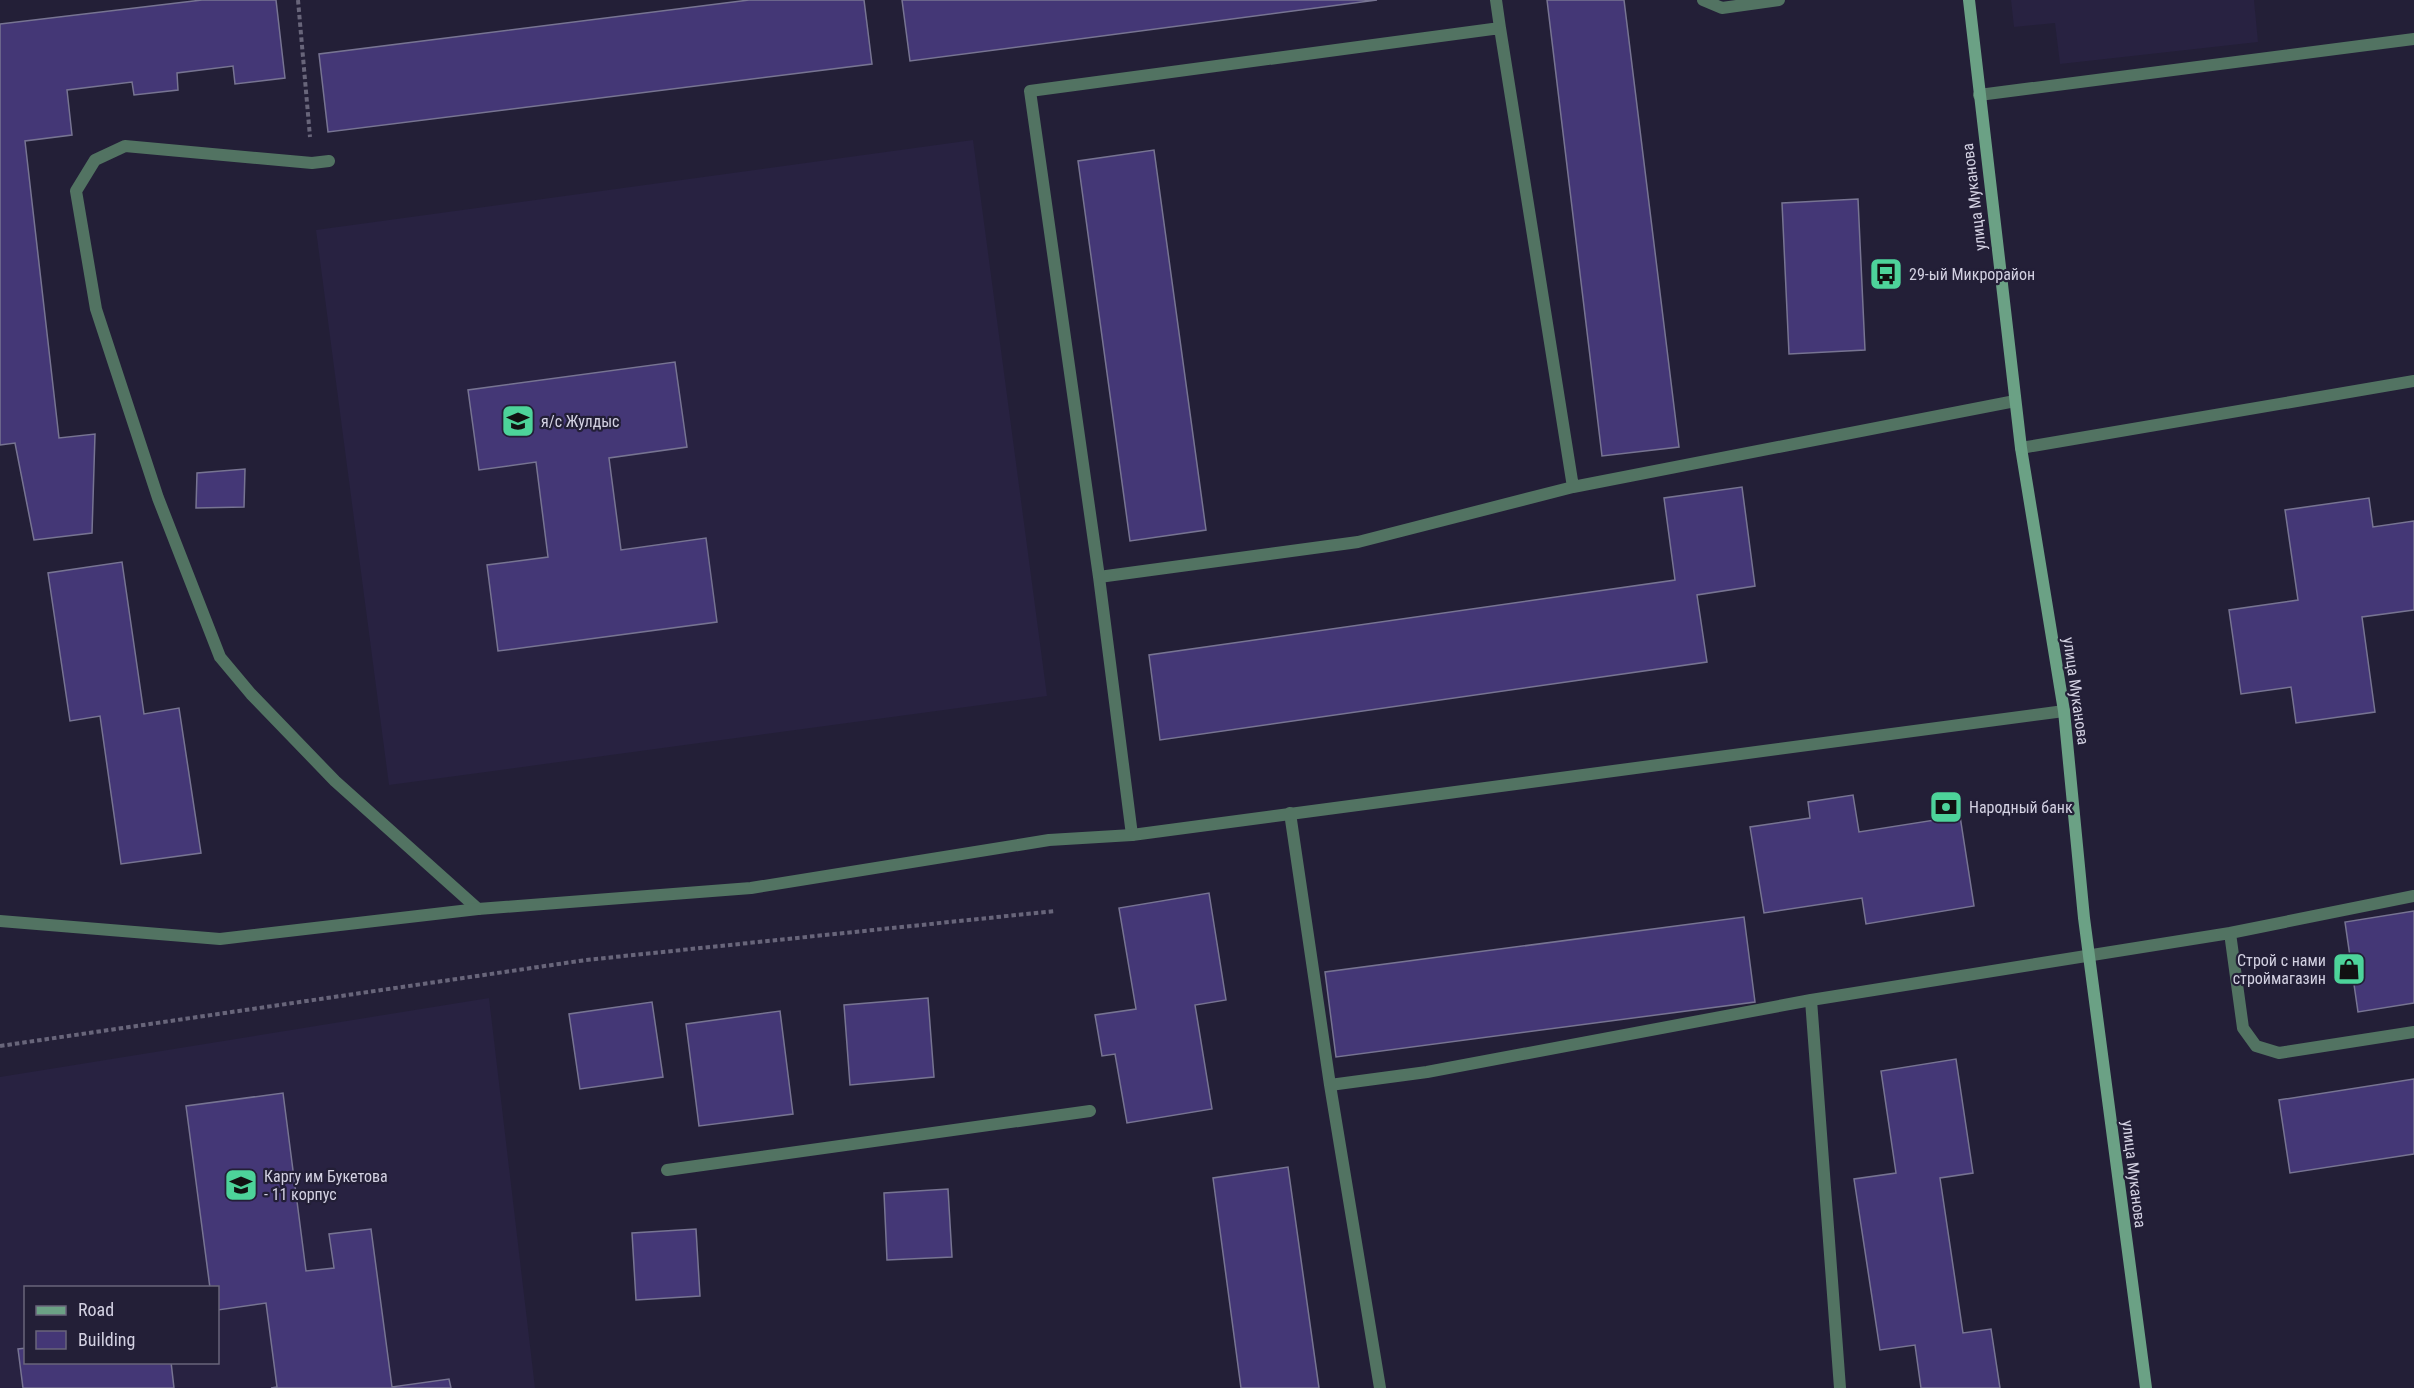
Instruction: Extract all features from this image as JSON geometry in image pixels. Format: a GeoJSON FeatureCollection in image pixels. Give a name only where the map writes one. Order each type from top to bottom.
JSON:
{"type":"FeatureCollection","features":[{"type":"Feature","properties":{"kind":"main road","name":"улица Муканова"},"geometry":{"type":"LineString","coordinates":[[1969,0],[2015,401],[2064,711],[2089,954],[2146,1388]]}},
{"type":"Feature","properties":{"kind":"street"},"geometry":{"type":"LineString","coordinates":[[1496,0],[1573,488]]}},
{"type":"Feature","properties":{"kind":"street"},"geometry":{"type":"LineString","coordinates":[[1703,0],[1722,8],[1779,0]]}},
{"type":"Feature","properties":{"kind":"street"},"geometry":{"type":"LineString","coordinates":[[1132,835],[1099,577],[1030,91],[1500,28]]}},
{"type":"Feature","properties":{"kind":"street"},"geometry":{"type":"LineString","coordinates":[[1979,95],[2414,39]]}},
{"type":"Feature","properties":{"kind":"street"},"geometry":{"type":"LineString","coordinates":[[329,162],[312,163],[125,146],[95,160],[76,191],[96,309],[158,498],[220,657],[251,694],[335,781],[478,909]]}},
{"type":"Feature","properties":{"kind":"street"},"geometry":{"type":"LineString","coordinates":[[2021,448],[2414,381]]}},
{"type":"Feature","properties":{"kind":"street"},"geometry":{"type":"LineString","coordinates":[[1099,577],[1358,542],[1573,488],[2015,401]]}},
{"type":"Feature","properties":{"kind":"street"},"geometry":{"type":"LineString","coordinates":[[0,921],[220,939],[478,909],[751,888],[1049,840],[1132,835],[2064,711]]}},
{"type":"Feature","properties":{"kind":"street"},"geometry":{"type":"LineString","coordinates":[[1290,813],[1330,1085],[1380,1388]]}},
{"type":"Feature","properties":{"kind":"street"},"geometry":{"type":"LineString","coordinates":[[1330,1085],[1427,1072],[1811,1000],[2230,933],[2414,896]]}},
{"type":"Feature","properties":{"kind":"street"},"geometry":{"type":"LineString","coordinates":[[2230,933],[2243,1028],[2256,1046],[2279,1053],[2414,1032]]}},
{"type":"Feature","properties":{"kind":"street"},"geometry":{"type":"LineString","coordinates":[[1811,1000],[1840,1388]]}},
{"type":"Feature","properties":{"kind":"street"},"geometry":{"type":"LineString","coordinates":[[667,1170],[1090,1111]]}},
{"type":"Feature","properties":{"kind":"path"},"geometry":{"type":"LineString","coordinates":[[298,0],[312,163]]}},
{"type":"Feature","properties":{"kind":"path"},"geometry":{"type":"LineString","coordinates":[[0,1046],[586,960],[1055,911]]}},
{"type":"Feature","properties":{"kind":"shaded area"},"geometry":{"type":"Polygon","coordinates":[[[2011,0],[2254,0],[2258,42],[2060,64],[2055,23],[2014,27],[2011,0]]]}},
{"type":"Feature","properties":{"kind":"shaded area"},"geometry":{"type":"Polygon","coordinates":[[[973,140],[1047,696],[389,785],[316,230],[973,140]]]}},
{"type":"Feature","properties":{"kind":"shaded area"},"geometry":{"type":"Polygon","coordinates":[[[489,998],[535,1388],[0,1388],[0,1077],[489,998]]]}},
{"type":"Feature","properties":{"kind":"building"},"geometry":{"type":"Polygon","coordinates":[[[202,0],[276,0],[285,78],[235,84],[233,66],[177,73],[178,90],[134,95],[132,82],[67,90],[72,135],[25,141],[59,438],[95,434],[92,533],[34,540],[15,443],[0,445],[0,24],[202,0]]]}},
{"type":"Feature","properties":{"kind":"building"},"geometry":{"type":"Polygon","coordinates":[[[749,0],[864,0],[872,64],[328,132],[319,54],[749,0]]]}},
{"type":"Feature","properties":{"kind":"building"},"geometry":{"type":"Polygon","coordinates":[[[902,0],[1377,0],[910,61],[902,0]]]}},
{"type":"Feature","properties":{"kind":"building"},"geometry":{"type":"Polygon","coordinates":[[[1547,0],[1624,0],[1679,447],[1602,456],[1547,0]]]}},
{"type":"Feature","properties":{"kind":"building"},"geometry":{"type":"Polygon","coordinates":[[[1154,150],[1206,530],[1130,541],[1078,161],[1154,150]]]}},
{"type":"Feature","properties":{"kind":"building"},"geometry":{"type":"Polygon","coordinates":[[[1858,199],[1865,350],[1789,354],[1782,203],[1858,199]]]}},
{"type":"Feature","properties":{"kind":"building"},"geometry":{"type":"Polygon","coordinates":[[[675,362],[687,447],[609,458],[621,550],[706,538],[717,622],[498,651],[487,565],[548,557],[536,462],[479,470],[468,390],[675,362]]]}},
{"type":"Feature","properties":{"kind":"building"},"geometry":{"type":"Polygon","coordinates":[[[245,469],[244,507],[196,508],[197,473],[245,469]]]}},
{"type":"Feature","properties":{"kind":"building"},"geometry":{"type":"Polygon","coordinates":[[[1742,487],[1755,586],[1697,595],[1707,662],[1160,740],[1149,655],[1675,580],[1664,498],[1742,487]]]}},
{"type":"Feature","properties":{"kind":"building"},"geometry":{"type":"Polygon","coordinates":[[[2369,498],[2373,527],[2414,521],[2414,610],[2362,617],[2375,712],[2296,723],[2291,687],[2241,694],[2229,610],[2298,600],[2285,510],[2369,498]]]}},
{"type":"Feature","properties":{"kind":"building"},"geometry":{"type":"Polygon","coordinates":[[[122,562],[144,714],[179,708],[201,853],[121,864],[100,716],[70,721],[48,573],[122,562]]]}},
{"type":"Feature","properties":{"kind":"building"},"geometry":{"type":"Polygon","coordinates":[[[1853,795],[1859,832],[1960,816],[1974,906],[1866,924],[1862,898],[1764,913],[1750,827],[1810,818],[1808,802],[1853,795]]]}},
{"type":"Feature","properties":{"kind":"building"},"geometry":{"type":"Polygon","coordinates":[[[1209,893],[1226,1000],[1195,1005],[1212,1109],[1127,1123],[1115,1054],[1102,1056],[1095,1015],[1136,1009],[1119,908],[1209,893]]]}},
{"type":"Feature","properties":{"kind":"building"},"geometry":{"type":"Polygon","coordinates":[[[2414,911],[2414,1003],[2358,1012],[2345,922],[2414,911]]]}},
{"type":"Feature","properties":{"kind":"building"},"geometry":{"type":"Polygon","coordinates":[[[1744,917],[1755,1002],[1336,1057],[1325,972],[1744,917]]]}},
{"type":"Feature","properties":{"kind":"building"},"geometry":{"type":"Polygon","coordinates":[[[928,998],[934,1077],[850,1085],[844,1005],[928,998]]]}},
{"type":"Feature","properties":{"kind":"building"},"geometry":{"type":"Polygon","coordinates":[[[652,1002],[663,1077],[580,1089],[569,1014],[652,1002]]]}},
{"type":"Feature","properties":{"kind":"building"},"geometry":{"type":"Polygon","coordinates":[[[780,1011],[793,1114],[699,1126],[686,1024],[780,1011]]]}},
{"type":"Feature","properties":{"kind":"building"},"geometry":{"type":"Polygon","coordinates":[[[1956,1059],[1973,1173],[1940,1178],[1963,1333],[1991,1329],[2000,1388],[1921,1388],[1915,1345],[1880,1350],[1854,1179],[1896,1173],[1881,1071],[1956,1059]]]}},
{"type":"Feature","properties":{"kind":"building"},"geometry":{"type":"Polygon","coordinates":[[[2414,1079],[2414,1154],[2290,1173],[2279,1100],[2414,1079]]]}},
{"type":"Feature","properties":{"kind":"building"},"geometry":{"type":"Polygon","coordinates":[[[283,1093],[306,1271],[334,1268],[329,1234],[371,1229],[392,1387],[449,1379],[451,1388],[271,1388],[277,1387],[266,1303],[219,1310],[219,1286],[210,1286],[186,1106],[283,1093]]]}},
{"type":"Feature","properties":{"kind":"building"},"geometry":{"type":"Polygon","coordinates":[[[1288,1167],[1319,1388],[1241,1388],[1213,1178],[1288,1167]]]}},
{"type":"Feature","properties":{"kind":"building"},"geometry":{"type":"Polygon","coordinates":[[[948,1189],[952,1257],[887,1260],[884,1193],[948,1189]]]}},
{"type":"Feature","properties":{"kind":"building"},"geometry":{"type":"Polygon","coordinates":[[[696,1229],[700,1296],[636,1300],[632,1233],[696,1229]]]}},
{"type":"Feature","properties":{"kind":"building"},"geometry":{"type":"Polygon","coordinates":[[[24,1348],[24,1364],[171,1364],[174,1388],[23,1388],[18,1349],[24,1348]]]}},
{"type":"Feature","properties":{"kind":"place","name":"29-ый Микрорайон"},"geometry":{"type":"Point","coordinates":[1886,274]}},
{"type":"Feature","properties":{"kind":"place","name":"я/c Жулдыс"},"geometry":{"type":"Point","coordinates":[518,421]}},
{"type":"Feature","properties":{"kind":"place","name":"Народный банк"},"geometry":{"type":"Point","coordinates":[1946,807]}},
{"type":"Feature","properties":{"kind":"place","name":"Строй с нами строймагазин"},"geometry":{"type":"Point","coordinates":[2349,969]}},
{"type":"Feature","properties":{"kind":"place","name":"Каргу им Букетова - 11 корпус"},"geometry":{"type":"Point","coordinates":[241,1185]}}]}
